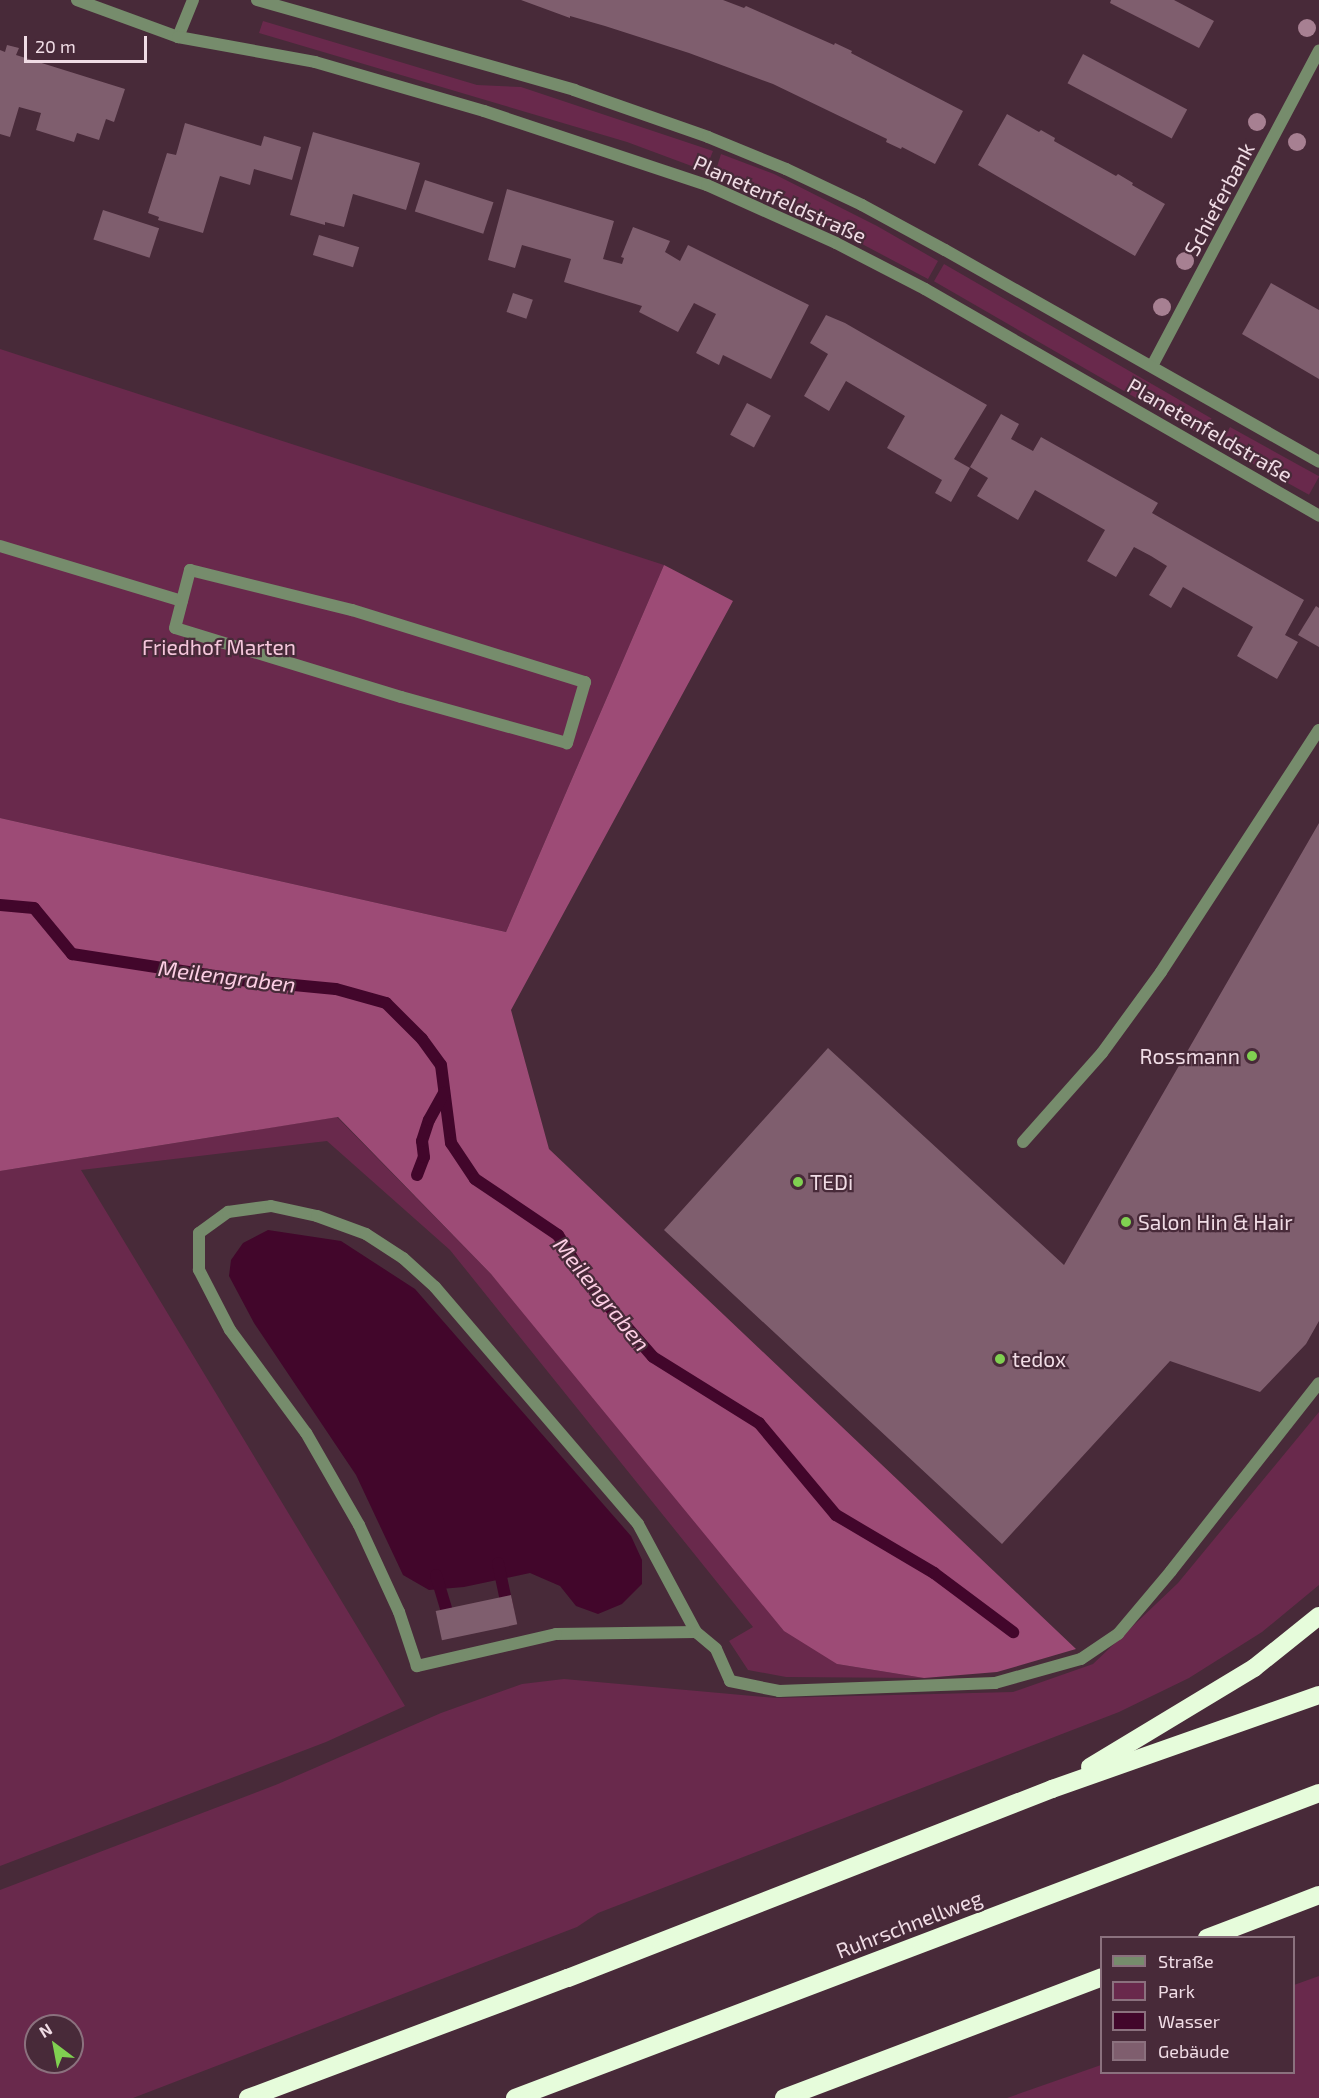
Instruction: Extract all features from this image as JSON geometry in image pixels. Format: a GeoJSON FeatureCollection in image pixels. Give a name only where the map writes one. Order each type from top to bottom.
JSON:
{"type":"FeatureCollection","features":[{"type":"Feature","properties":{"kind":"highway"},"geometry":{"type":"LineString","coordinates":[[1052,1789],[1225,1686],[1289,1643],[1319,1616]]}},
{"type":"Feature","properties":{"kind":"highway"},"geometry":{"type":"LineString","coordinates":[[248,2098],[568,1978],[1052,1789],[1319,1695]]}},
{"type":"Feature","properties":{"kind":"highway","name":"Ruhrschnellweg"},"geometry":{"type":"LineString","coordinates":[[515,2098],[1319,1793]]}},
{"type":"Feature","properties":{"kind":"highway"},"geometry":{"type":"LineString","coordinates":[[1212,1936],[1319,1895]]}},
{"type":"Feature","properties":{"kind":"highway"},"geometry":{"type":"LineString","coordinates":[[784,2098],[1100,1977]]}},
{"type":"Feature","properties":{"kind":"street","name":"Planetenfeldstraße"},"geometry":{"type":"LineString","coordinates":[[77,0],[178,37],[315,62],[483,111],[707,185],[836,243],[925,290],[1319,516]]}},
{"type":"Feature","properties":{"kind":"street"},"geometry":{"type":"LineString","coordinates":[[178,37],[193,0]]}},
{"type":"Feature","properties":{"kind":"street","name":"Planetenfeldstraße"},"geometry":{"type":"LineString","coordinates":[[257,0],[574,90],[730,146],[862,205],[1152,366],[1319,462]]}},
{"type":"Feature","properties":{"kind":"street","name":"Schieferbank"},"geometry":{"type":"LineString","coordinates":[[1152,366],[1319,50]]}},
{"type":"Feature","properties":{"kind":"street"},"geometry":{"type":"LineString","coordinates":[[0,546],[182,601]]}},
{"type":"Feature","properties":{"kind":"street"},"geometry":{"type":"LineString","coordinates":[[190,570],[352,610],[585,682],[567,743],[401,697],[175,628],[182,601],[190,570]]}},
{"type":"Feature","properties":{"kind":"street"},"geometry":{"type":"LineString","coordinates":[[1023,1142],[1102,1053],[1161,972],[1319,730]]}},
{"type":"Feature","properties":{"kind":"street"},"geometry":{"type":"LineString","coordinates":[[696,1632],[556,1634],[417,1666],[399,1612],[359,1525],[306,1433],[230,1330],[199,1270],[199,1233],[228,1212],[271,1206],[317,1216],[366,1234],[403,1258],[435,1287],[638,1524],[696,1632],[716,1649],[730,1681],[779,1691],[995,1683],[1081,1659],[1118,1634],[1171,1571],[1319,1383]]}},
{"type":"Feature","properties":{"kind":"green space"},"geometry":{"type":"Polygon","coordinates":[[[263,21],[477,85],[521,87],[713,151],[705,171],[627,142],[259,33],[263,21]]]}},
{"type":"Feature","properties":{"kind":"green space"},"geometry":{"type":"Polygon","coordinates":[[[721,154],[774,174],[877,226],[938,261],[928,279],[781,201],[715,173],[721,154]]]}},
{"type":"Feature","properties":{"kind":"green space"},"geometry":{"type":"Polygon","coordinates":[[[944,264],[1212,418],[1202,436],[934,281],[944,264]]]}},
{"type":"Feature","properties":{"kind":"green space","name":"Friedhof Marten"},"geometry":{"type":"Polygon","coordinates":[[[0,349],[664,565],[506,932],[0,818],[0,349]]]}},
{"type":"Feature","properties":{"kind":"green space"},"geometry":{"type":"Polygon","coordinates":[[[1230,427],[1319,476],[1309,495],[1220,445],[1230,427]]]}},
{"type":"Feature","properties":{"kind":"green space"},"geometry":{"type":"Polygon","coordinates":[[[337,1117],[491,1274],[837,1664],[924,1678],[786,1677],[748,1670],[729,1641],[753,1627],[450,1250],[327,1141],[81,1170],[405,1706],[326,1742],[0,1866],[0,1171],[337,1117]]]}},
{"type":"Feature","properties":{"kind":"green space"},"geometry":{"type":"Polygon","coordinates":[[[1319,1412],[1319,1585],[1262,1632],[1189,1678],[1119,1712],[598,1913],[577,1927],[133,2098],[0,2098],[0,1890],[278,1784],[441,1713],[522,1684],[564,1679],[776,1698],[1013,1692],[1093,1664],[1178,1583],[1319,1412]]]}},
{"type":"Feature","properties":{"kind":"green space"},"geometry":{"type":"Polygon","coordinates":[[[1319,1976],[1319,2098],[1007,2098],[1100,2065],[1100,2074],[1295,2074],[1295,1985],[1319,1976]]]}},
{"type":"Feature","properties":{"kind":"shaded area"},"geometry":{"type":"Polygon","coordinates":[[[664,565],[733,601],[511,1010],[549,1149],[1076,1649],[997,1672],[924,1678],[837,1664],[784,1631],[491,1274],[338,1117],[0,1171],[0,818],[506,932],[664,565]]]}},
{"type":"Feature","properties":{"kind":"water"},"geometry":{"type":"Polygon","coordinates":[[[268,1230],[341,1241],[415,1289],[631,1536],[642,1560],[642,1584],[622,1604],[598,1614],[576,1606],[560,1586],[530,1573],[464,1587],[429,1590],[403,1575],[356,1475],[254,1323],[229,1276],[231,1260],[243,1243],[268,1230]]]}},
{"type":"Feature","properties":{"kind":"building"},"geometry":{"type":"Polygon","coordinates":[[[521,0],[723,0],[744,8],[746,6],[834,45],[835,43],[963,111],[935,164],[902,147],[901,149],[886,142],[887,139],[773,84],[689,53],[605,26],[570,16],[570,18],[521,0]]]}},
{"type":"Feature","properties":{"kind":"building"},"geometry":{"type":"Polygon","coordinates":[[[1111,0],[1174,0],[1214,21],[1199,48],[1110,3],[1111,0]]]}},
{"type":"Feature","properties":{"kind":"building"},"geometry":{"type":"Polygon","coordinates":[[[7,45],[19,48],[16,55],[125,89],[114,122],[106,119],[99,140],[77,133],[74,142],[36,130],[41,113],[19,107],[10,137],[0,134],[0,50],[5,52],[7,45]]]}},
{"type":"Feature","properties":{"kind":"building"},"geometry":{"type":"Polygon","coordinates":[[[1083,54],[1187,109],[1172,139],[1068,83],[1083,54]]]}},
{"type":"Feature","properties":{"kind":"building"},"geometry":{"type":"Polygon","coordinates":[[[1007,114],[1039,132],[1041,130],[1055,138],[1054,141],[1116,176],[1118,174],[1165,204],[1135,256],[978,165],[1007,114]]]}},
{"type":"Feature","properties":{"kind":"building"},"geometry":{"type":"Polygon","coordinates":[[[185,123],[261,146],[264,136],[301,147],[292,180],[254,169],[250,185],[220,176],[203,233],[158,220],[159,217],[148,213],[167,153],[176,155],[185,123]]]}},
{"type":"Feature","properties":{"kind":"building"},"geometry":{"type":"Polygon","coordinates":[[[313,132],[420,163],[406,210],[353,194],[344,227],[325,222],[325,225],[290,215],[313,132]]]}},
{"type":"Feature","properties":{"kind":"building"},"geometry":{"type":"Polygon","coordinates":[[[425,180],[493,202],[483,234],[415,211],[425,180]]]}},
{"type":"Feature","properties":{"kind":"building"},"geometry":{"type":"Polygon","coordinates":[[[507,189],[614,221],[603,259],[622,264],[624,258],[621,257],[633,227],[670,241],[665,252],[680,261],[688,245],[809,305],[771,379],[723,355],[719,365],[696,353],[716,314],[694,303],[678,332],[639,312],[642,306],[564,282],[571,259],[522,245],[515,268],[488,260],[507,189]]]}},
{"type":"Feature","properties":{"kind":"building"},"geometry":{"type":"Polygon","coordinates":[[[103,210],[159,228],[150,258],[93,239],[103,210]]]}},
{"type":"Feature","properties":{"kind":"building"},"geometry":{"type":"Polygon","coordinates":[[[319,235],[359,247],[353,267],[313,255],[319,235]]]}},
{"type":"Feature","properties":{"kind":"building"},"geometry":{"type":"Polygon","coordinates":[[[1271,283],[1319,310],[1319,379],[1242,334],[1271,283]]]}},
{"type":"Feature","properties":{"kind":"building"},"geometry":{"type":"Polygon","coordinates":[[[513,293],[533,300],[526,319],[506,312],[513,293]]]}},
{"type":"Feature","properties":{"kind":"building"},"geometry":{"type":"Polygon","coordinates":[[[826,315],[845,323],[987,405],[954,459],[970,468],[951,502],[935,493],[942,480],[887,448],[905,416],[846,381],[829,411],[804,396],[828,354],[810,343],[826,315]]]}},
{"type":"Feature","properties":{"kind":"building"},"geometry":{"type":"Polygon","coordinates":[[[747,403],[771,416],[754,447],[730,435],[747,403]]]}},
{"type":"Feature","properties":{"kind":"building"},"geometry":{"type":"Polygon","coordinates":[[[1001,414],[1019,424],[1011,439],[1033,451],[1041,437],[1158,503],[1152,513],[1304,600],[1285,635],[1298,642],[1277,679],[1237,656],[1253,627],[1183,587],[1171,608],[1149,595],[1167,566],[1151,556],[1134,547],[1116,577],[1087,561],[1105,530],[1035,490],[1018,520],[977,496],[988,478],[970,467],[1001,414]]]}},
{"type":"Feature","properties":{"kind":"building"},"geometry":{"type":"Polygon","coordinates":[[[1316,606],[1319,608],[1319,647],[1298,635],[1316,606]]]}},
{"type":"Feature","properties":{"kind":"building"},"geometry":{"type":"Polygon","coordinates":[[[1319,823],[1319,1321],[1306,1344],[1260,1392],[1170,1361],[1002,1544],[664,1230],[828,1048],[1064,1265],[1319,823]]]}},
{"type":"Feature","properties":{"kind":"building"},"geometry":{"type":"Polygon","coordinates":[[[511,1595],[517,1624],[442,1640],[436,1611],[511,1595]]]}},
{"type":"Feature","properties":{"kind":"waterway","name":"Meilengraben"},"geometry":{"type":"LineString","coordinates":[[0,905],[34,908],[72,954],[240,980],[336,989],[386,1003],[422,1039],[441,1065],[451,1143],[475,1179],[558,1235],[585,1279],[653,1357],[759,1423],[836,1515],[934,1573],[1013,1632]]}},
{"type":"Feature","properties":{"kind":"waterway"},"geometry":{"type":"LineString","coordinates":[[417,1175],[424,1157],[422,1141],[429,1120],[444,1093]]}},
{"type":"Feature","properties":{"kind":"waterway"},"geometry":{"type":"LineString","coordinates":[[498,1563],[508,1610]]}},
{"type":"Feature","properties":{"kind":"waterway"},"geometry":{"type":"LineString","coordinates":[[436,1575],[451,1625]]}},
{"type":"Feature","properties":{"kind":"place","name":"Rossmann"},"geometry":{"type":"Point","coordinates":[1252,1056]}},
{"type":"Feature","properties":{"kind":"place","name":"TEDi"},"geometry":{"type":"Point","coordinates":[798,1182]}},
{"type":"Feature","properties":{"kind":"place","name":"Salon Hin & Hair"},"geometry":{"type":"Point","coordinates":[1126,1222]}},
{"type":"Feature","properties":{"kind":"place","name":"tedox"},"geometry":{"type":"Point","coordinates":[1000,1359]}}]}
